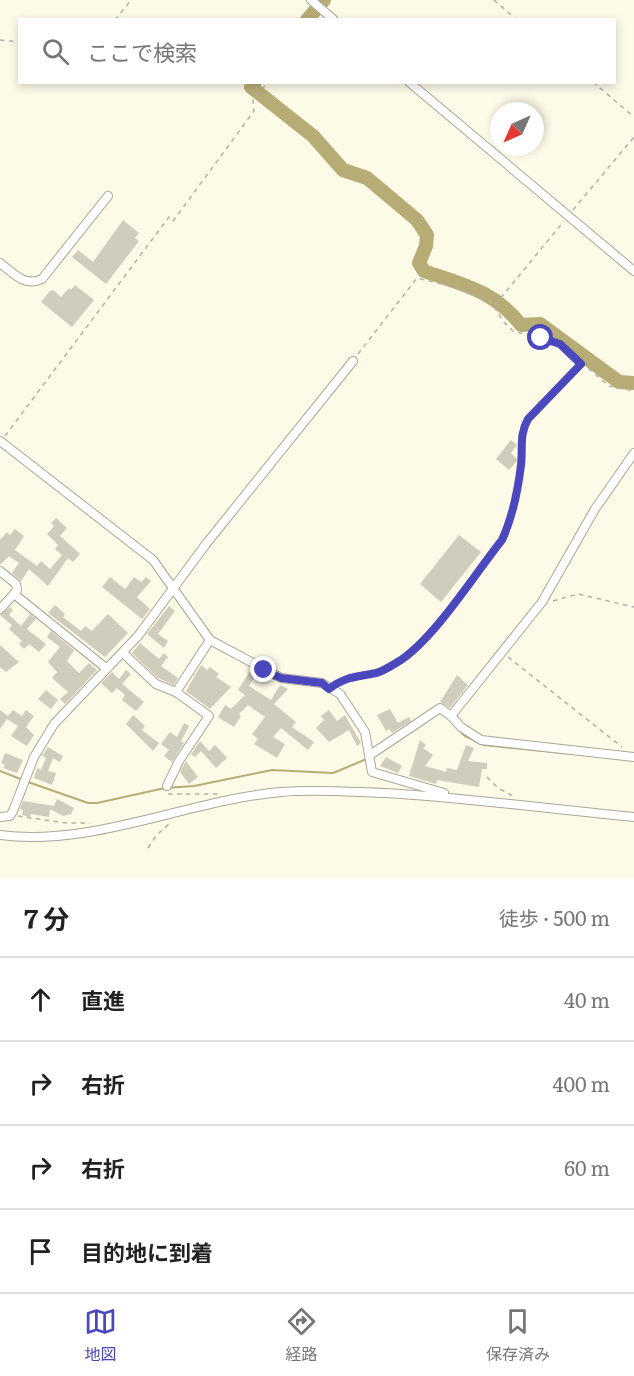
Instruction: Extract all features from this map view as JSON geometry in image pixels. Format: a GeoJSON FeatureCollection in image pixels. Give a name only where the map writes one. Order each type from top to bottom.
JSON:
{"type":"FeatureCollection","features":[{"type":"Feature","properties":{"kind":"street"},"geometry":{"type":"LineString","coordinates":[[311,0],[332,18]]}},
{"type":"Feature","properties":{"kind":"street"},"geometry":{"type":"LineString","coordinates":[[411,84],[634,271]]}},
{"type":"Feature","properties":{"kind":"street"},"geometry":{"type":"LineString","coordinates":[[0,263],[24,282],[33,283],[42,279],[108,196]]}},
{"type":"Feature","properties":{"kind":"street"},"geometry":{"type":"LineString","coordinates":[[0,817],[11,814],[24,781],[54,724],[123,653],[353,361]]}},
{"type":"Feature","properties":{"kind":"street"},"geometry":{"type":"LineString","coordinates":[[0,442],[153,560],[210,640],[281,678],[322,683],[340,694],[365,732],[372,772],[466,798]]}},
{"type":"Feature","properties":{"kind":"street"},"geometry":{"type":"LineString","coordinates":[[451,716],[543,600],[596,509],[634,453]]}},
{"type":"Feature","properties":{"kind":"street"},"geometry":{"type":"LineString","coordinates":[[0,572],[16,584],[17,590],[0,609]]}},
{"type":"Feature","properties":{"kind":"street"},"geometry":{"type":"LineString","coordinates":[[14,594],[106,668]]}},
{"type":"Feature","properties":{"kind":"street"},"geometry":{"type":"LineString","coordinates":[[176,692],[210,640]]}},
{"type":"Feature","properties":{"kind":"street"},"geometry":{"type":"LineString","coordinates":[[123,653],[156,684],[176,692],[209,716],[179,761],[167,788]]}},
{"type":"Feature","properties":{"kind":"street"},"geometry":{"type":"LineString","coordinates":[[370,757],[419,726],[440,708],[478,743],[633,756]]}},
{"type":"Feature","properties":{"kind":"street"},"geometry":{"type":"LineString","coordinates":[[0,835],[21,838],[103,828],[244,796],[315,790],[466,798],[634,817]]}},
{"type":"Feature","properties":{"kind":"path"},"geometry":{"type":"LineString","coordinates":[[117,18],[131,0]]}},
{"type":"Feature","properties":{"kind":"path"},"geometry":{"type":"LineString","coordinates":[[494,0],[515,18]]}},
{"type":"Feature","properties":{"kind":"path"},"geometry":{"type":"LineString","coordinates":[[0,40],[18,42]]}},
{"type":"Feature","properties":{"kind":"path"},"geometry":{"type":"LineString","coordinates":[[0,442],[169,217],[172,221],[186,203],[254,111],[253,100],[266,84]]}},
{"type":"Feature","properties":{"kind":"path"},"geometry":{"type":"LineString","coordinates":[[595,84],[634,117]]}},
{"type":"Feature","properties":{"kind":"path"},"geometry":{"type":"LineString","coordinates":[[494,307],[634,137]]}},
{"type":"Feature","properties":{"kind":"path"},"geometry":{"type":"LineString","coordinates":[[353,361],[417,278],[454,287],[491,302],[503,321],[513,331],[560,344],[609,386],[634,391]]}},
{"type":"Feature","properties":{"kind":"path"},"geometry":{"type":"LineString","coordinates":[[329,689],[338,682],[355,675],[377,673],[402,659],[438,624],[502,540],[521,465],[523,428],[528,419],[581,364]]}},
{"type":"Feature","properties":{"kind":"path"},"geometry":{"type":"LineString","coordinates":[[543,600],[558,601],[578,594],[634,607]]}},
{"type":"Feature","properties":{"kind":"path"},"geometry":{"type":"LineString","coordinates":[[502,652],[633,756]]}},
{"type":"Feature","properties":{"kind":"path"},"geometry":{"type":"LineString","coordinates":[[487,777],[498,789],[521,799]]}},
{"type":"Feature","properties":{"kind":"path"},"geometry":{"type":"LineString","coordinates":[[167,788],[168,794],[221,794]]}},
{"type":"Feature","properties":{"kind":"path"},"geometry":{"type":"LineString","coordinates":[[11,814],[66,823],[93,823]]}},
{"type":"Feature","properties":{"kind":"path"},"geometry":{"type":"LineString","coordinates":[[148,848],[156,836],[179,818]]}},
{"type":"Feature","properties":{"kind":"building"},"geometry":{"type":"Polygon","coordinates":[[[123,220],[139,233],[135,238],[139,241],[106,284],[72,257],[78,250],[93,262],[123,220]]]}},
{"type":"Feature","properties":{"kind":"building"},"geometry":{"type":"Polygon","coordinates":[[[75,285],[94,300],[72,327],[41,302],[50,291],[53,290],[61,297],[75,285]]]}},
{"type":"Feature","properties":{"kind":"building"},"geometry":{"type":"Polygon","coordinates":[[[511,440],[517,445],[511,453],[518,460],[509,470],[496,459],[511,440]]]}},
{"type":"Feature","properties":{"kind":"building"},"geometry":{"type":"Polygon","coordinates":[[[56,518],[67,528],[60,536],[80,554],[73,562],[68,558],[48,586],[29,569],[21,581],[12,573],[19,563],[9,556],[0,565],[0,540],[7,532],[10,535],[15,529],[24,536],[15,550],[37,566],[41,561],[50,569],[62,555],[55,549],[58,545],[47,534],[54,526],[51,523],[56,518]]]}},
{"type":"Feature","properties":{"kind":"building"},"geometry":{"type":"Polygon","coordinates":[[[459,535],[481,552],[441,602],[420,584],[459,535]]]}},
{"type":"Feature","properties":{"kind":"building"},"geometry":{"type":"Polygon","coordinates":[[[110,577],[125,589],[134,577],[141,582],[146,577],[151,581],[137,597],[150,609],[142,619],[102,587],[110,577]]]}},
{"type":"Feature","properties":{"kind":"building"},"geometry":{"type":"Polygon","coordinates":[[[55,605],[65,614],[63,617],[81,631],[85,626],[92,631],[108,614],[128,633],[105,657],[48,613],[55,605]]]}},
{"type":"Feature","properties":{"kind":"building"},"geometry":{"type":"Polygon","coordinates":[[[169,606],[175,611],[158,634],[168,641],[164,648],[147,634],[169,606]]]}},
{"type":"Feature","properties":{"kind":"building"},"geometry":{"type":"Polygon","coordinates":[[[10,607],[13,610],[9,615],[21,626],[30,614],[36,619],[27,629],[46,644],[39,652],[29,644],[24,649],[19,644],[22,641],[9,629],[12,625],[0,615],[10,607]]]}},
{"type":"Feature","properties":{"kind":"building"},"geometry":{"type":"Polygon","coordinates":[[[51,631],[74,650],[67,661],[79,673],[89,663],[97,670],[65,704],[60,699],[68,692],[52,678],[57,672],[48,662],[60,647],[47,637],[51,631]]]}},
{"type":"Feature","properties":{"kind":"building"},"geometry":{"type":"Polygon","coordinates":[[[140,643],[159,659],[164,653],[168,657],[161,666],[178,678],[174,685],[158,678],[132,653],[140,643]]]}},
{"type":"Feature","properties":{"kind":"building"},"geometry":{"type":"Polygon","coordinates":[[[0,645],[19,662],[6,672],[0,667],[0,645]]]}},
{"type":"Feature","properties":{"kind":"building"},"geometry":{"type":"Polygon","coordinates":[[[201,665],[207,670],[210,667],[219,674],[216,677],[231,687],[210,709],[186,691],[201,665]]]}},
{"type":"Feature","properties":{"kind":"building"},"geometry":{"type":"Polygon","coordinates":[[[126,670],[131,674],[122,684],[144,702],[136,711],[122,700],[125,695],[117,688],[112,693],[101,683],[112,672],[119,679],[126,670]]]}},
{"type":"Feature","properties":{"kind":"building"},"geometry":{"type":"Polygon","coordinates":[[[250,671],[256,675],[249,686],[271,700],[280,685],[288,689],[274,704],[296,722],[292,727],[314,742],[308,750],[281,728],[273,737],[285,744],[277,758],[254,744],[258,739],[252,734],[265,717],[248,705],[239,714],[241,716],[234,727],[218,717],[225,705],[231,709],[245,695],[238,690],[250,671]]]}},
{"type":"Feature","properties":{"kind":"building"},"geometry":{"type":"Polygon","coordinates":[[[457,675],[468,685],[450,708],[440,702],[457,675]]]}},
{"type":"Feature","properties":{"kind":"building"},"geometry":{"type":"Polygon","coordinates":[[[46,690],[58,700],[51,709],[38,699],[46,690]]]}},
{"type":"Feature","properties":{"kind":"building"},"geometry":{"type":"Polygon","coordinates":[[[390,709],[398,723],[409,717],[411,721],[392,733],[389,729],[386,731],[377,715],[390,709]]]}},
{"type":"Feature","properties":{"kind":"building"},"geometry":{"type":"Polygon","coordinates":[[[0,710],[8,716],[13,710],[22,716],[26,710],[34,716],[26,727],[34,735],[27,746],[11,736],[18,726],[7,719],[0,729],[0,710]]]}},
{"type":"Feature","properties":{"kind":"building"},"geometry":{"type":"Polygon","coordinates":[[[329,710],[337,721],[345,715],[361,743],[357,746],[349,730],[329,742],[316,728],[324,720],[321,716],[329,710]]]}},
{"type":"Feature","properties":{"kind":"building"},"geometry":{"type":"Polygon","coordinates":[[[133,715],[145,726],[142,730],[159,743],[153,751],[126,724],[133,715]]]}},
{"type":"Feature","properties":{"kind":"building"},"geometry":{"type":"Polygon","coordinates":[[[184,723],[189,726],[181,741],[184,743],[172,762],[164,756],[169,750],[161,744],[170,732],[177,737],[184,723]]]}},
{"type":"Feature","properties":{"kind":"building"},"geometry":{"type":"Polygon","coordinates":[[[420,740],[426,745],[423,748],[433,755],[425,766],[446,772],[447,768],[457,770],[466,745],[474,748],[468,761],[487,763],[487,769],[482,769],[479,787],[437,780],[436,784],[409,776],[420,740]]]}},
{"type":"Feature","properties":{"kind":"building"},"geometry":{"type":"Polygon","coordinates":[[[200,741],[209,751],[215,745],[227,758],[216,768],[201,751],[195,757],[191,754],[200,741]]]}},
{"type":"Feature","properties":{"kind":"building"},"geometry":{"type":"Polygon","coordinates":[[[48,747],[63,756],[60,762],[53,758],[48,771],[56,773],[52,785],[34,778],[37,768],[41,770],[46,758],[42,756],[48,747]]]}},
{"type":"Feature","properties":{"kind":"building"},"geometry":{"type":"Polygon","coordinates":[[[5,753],[23,760],[17,773],[3,768],[5,765],[1,763],[5,753]]]}},
{"type":"Feature","properties":{"kind":"building"},"geometry":{"type":"Polygon","coordinates":[[[386,757],[402,766],[398,773],[380,766],[386,757]]]}},
{"type":"Feature","properties":{"kind":"building"},"geometry":{"type":"Polygon","coordinates":[[[186,761],[198,777],[189,784],[180,772],[186,761]]]}},
{"type":"Feature","properties":{"kind":"building"},"geometry":{"type":"Polygon","coordinates":[[[57,799],[74,808],[71,814],[63,816],[50,809],[49,817],[22,815],[23,810],[20,809],[23,801],[54,806],[57,799]]]}},
{"type":"Feature","properties":{"kind":"waterway"},"geometry":{"type":"LineString","coordinates":[[309,18],[324,0]]}},
{"type":"Feature","properties":{"kind":"waterway"},"geometry":{"type":"LineString","coordinates":[[253,84],[251,87],[313,136],[343,170],[367,178],[417,220],[427,235],[426,246],[419,263],[424,271],[477,290],[500,304],[521,325],[540,324],[619,382],[634,383]]}},
{"type":"Feature","properties":{"kind":"waterway"},"geometry":{"type":"LineString","coordinates":[[454,725],[465,736],[484,745],[573,754]]}},
{"type":"Feature","properties":{"kind":"waterway"},"geometry":{"type":"LineString","coordinates":[[28,782],[88,803],[97,803],[165,788],[194,786],[272,770],[333,773],[369,758]]}},
{"type":"Feature","properties":{"kind":"waterway"},"geometry":{"type":"LineString","coordinates":[[0,771],[23,780]]}},
{"type":"Feature","properties":{"kind":"route"},"geometry":{"type":"LineString","coordinates":[[264,670],[281,678],[322,683],[329,689],[338,682],[355,675],[377,673],[402,659],[438,624],[502,540],[521,465],[520,442],[523,428],[528,419],[581,364],[560,344],[541,338]]}}]}
